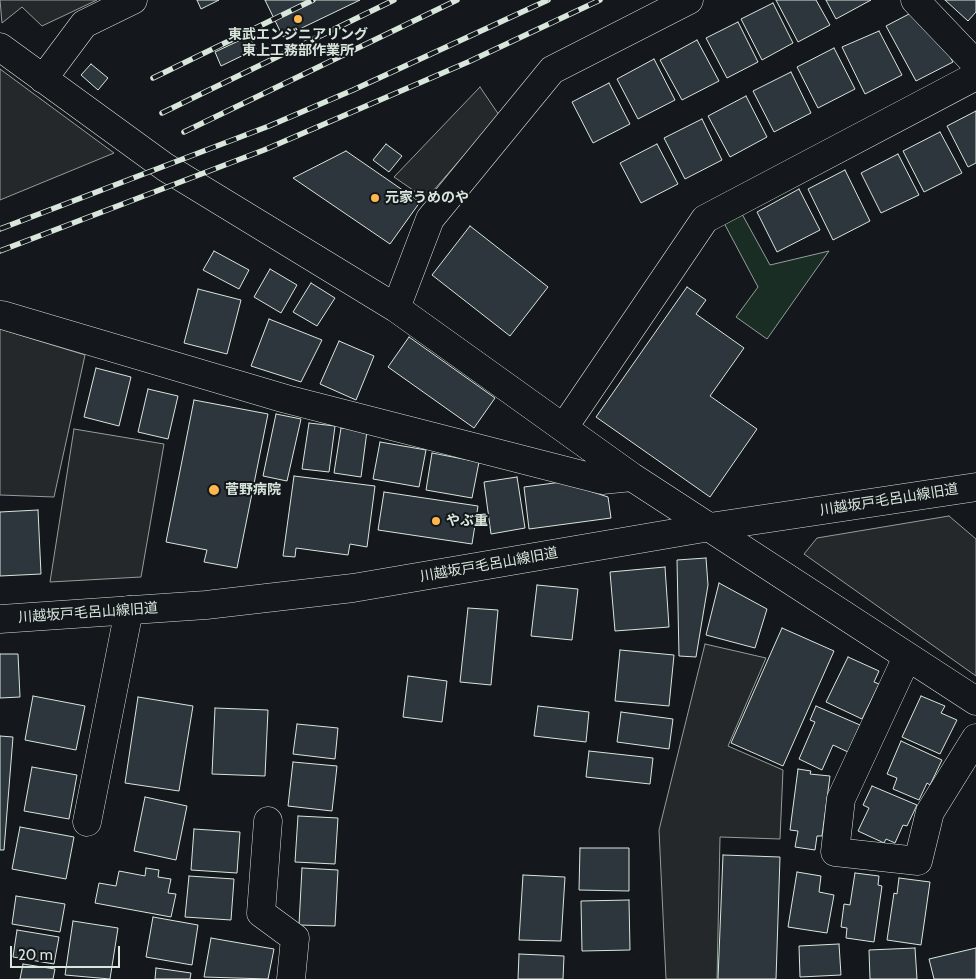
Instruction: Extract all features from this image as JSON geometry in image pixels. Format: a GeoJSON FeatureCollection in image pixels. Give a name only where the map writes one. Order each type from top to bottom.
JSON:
{"type":"FeatureCollection","features":[{"type":"Feature","properties":{"kind":"street"},"geometry":{"type":"LineString","coordinates":[[43,79],[84,24],[133,0]]}},
{"type":"Feature","properties":{"kind":"street"},"geometry":{"type":"LineString","coordinates":[[396,308],[430,219],[552,70],[689,0]]}},
{"type":"Feature","properties":{"kind":"street"},"geometry":{"type":"LineString","coordinates":[[916,0],[976,64]]}},
{"type":"Feature","properties":{"kind":"street"},"geometry":{"type":"LineString","coordinates":[[0,47],[186,181],[396,308],[632,477],[976,701]]}},
{"type":"Feature","properties":{"kind":"street"},"geometry":{"type":"LineString","coordinates":[[564,427],[705,219],[976,76]]}},
{"type":"Feature","properties":{"kind":"street"},"geometry":{"type":"LineString","coordinates":[[2,315],[286,399],[592,478],[602,480],[632,477]]}},
{"type":"Feature","properties":{"kind":"street","name":"川越坂戸毛呂山線旧道"},"geometry":{"type":"LineString","coordinates":[[0,619],[206,605],[353,588],[710,527],[976,487]]}},
{"type":"Feature","properties":{"kind":"street"},"geometry":{"type":"LineString","coordinates":[[87,822],[129,610]]}},
{"type":"Feature","properties":{"kind":"street"},"geometry":{"type":"LineString","coordinates":[[907,657],[841,799],[835,852],[918,861],[930,812],[976,738]]}},
{"type":"Feature","properties":{"kind":"street"},"geometry":{"type":"LineString","coordinates":[[268,821],[261,913],[295,938],[291,979]]}},
{"type":"Feature","properties":{"kind":"green space"},"geometry":{"type":"Polygon","coordinates":[[[742,214],[770,265],[829,251],[767,339],[736,317],[758,287],[724,223],[742,214]]]}},
{"type":"Feature","properties":{"kind":"shaded area"},"geometry":{"type":"Polygon","coordinates":[[[0,0],[97,0],[42,26],[22,7],[2,23],[0,0]]]}},
{"type":"Feature","properties":{"kind":"shaded area"},"geometry":{"type":"Polygon","coordinates":[[[0,69],[114,153],[0,200],[0,69]]]}},
{"type":"Feature","properties":{"kind":"shaded area"},"geometry":{"type":"Polygon","coordinates":[[[480,87],[499,115],[426,199],[394,177],[480,87]]]}},
{"type":"Feature","properties":{"kind":"shaded area"},"geometry":{"type":"Polygon","coordinates":[[[0,329],[85,355],[54,497],[0,495],[0,329]]]}},
{"type":"Feature","properties":{"kind":"shaded area"},"geometry":{"type":"Polygon","coordinates":[[[74,429],[164,444],[141,577],[50,582],[74,429]]]}},
{"type":"Feature","properties":{"kind":"shaded area"},"geometry":{"type":"Polygon","coordinates":[[[949,516],[976,539],[976,676],[804,554],[817,538],[949,516]]]}},
{"type":"Feature","properties":{"kind":"shaded area"},"geometry":{"type":"Polygon","coordinates":[[[705,644],[766,658],[728,746],[783,770],[780,839],[720,837],[717,979],[666,979],[659,830],[705,644]]]}},
{"type":"Feature","properties":{"kind":"building"},"geometry":{"type":"Polygon","coordinates":[[[197,0],[219,0],[201,9],[197,0]]]}},
{"type":"Feature","properties":{"kind":"building","name":"東武エンジニアリング 東上工務部作業所"},"geometry":{"type":"Polygon","coordinates":[[[265,0],[360,0],[283,37],[265,0]]]}},
{"type":"Feature","properties":{"kind":"building"},"geometry":{"type":"Polygon","coordinates":[[[776,0],[816,0],[830,25],[798,42],[776,0]]]}},
{"type":"Feature","properties":{"kind":"building"},"geometry":{"type":"Polygon","coordinates":[[[826,0],[871,0],[836,19],[826,0]]]}},
{"type":"Feature","properties":{"kind":"building"},"geometry":{"type":"Polygon","coordinates":[[[945,0],[976,0],[976,12],[968,21],[945,0]]]}},
{"type":"Feature","properties":{"kind":"building"},"geometry":{"type":"Polygon","coordinates":[[[773,3],[793,43],[762,60],[741,19],[773,3]]]}},
{"type":"Feature","properties":{"kind":"building"},"geometry":{"type":"Polygon","coordinates":[[[909,14],[931,24],[953,62],[916,81],[886,26],[909,14]]]}},
{"type":"Feature","properties":{"kind":"building"},"geometry":{"type":"Polygon","coordinates":[[[738,22],[758,62],[727,78],[706,38],[738,22]]]}},
{"type":"Feature","properties":{"kind":"building"},"geometry":{"type":"Polygon","coordinates":[[[879,31],[902,75],[865,94],[842,47],[879,31]]]}},
{"type":"Feature","properties":{"kind":"building"},"geometry":{"type":"Polygon","coordinates":[[[249,36],[256,49],[221,66],[215,52],[249,36]]]}},
{"type":"Feature","properties":{"kind":"building"},"geometry":{"type":"Polygon","coordinates":[[[697,40],[719,81],[682,100],[660,60],[697,40]]]}},
{"type":"Feature","properties":{"kind":"building"},"geometry":{"type":"Polygon","coordinates":[[[834,48],[855,89],[818,108],[797,67],[834,48]]]}},
{"type":"Feature","properties":{"kind":"building"},"geometry":{"type":"Polygon","coordinates":[[[654,59],[675,100],[638,119],[617,79],[654,59]]]}},
{"type":"Feature","properties":{"kind":"building"},"geometry":{"type":"Polygon","coordinates":[[[91,64],[108,78],[98,90],[81,75],[91,64]]]}},
{"type":"Feature","properties":{"kind":"building"},"geometry":{"type":"Polygon","coordinates":[[[791,72],[811,113],[774,132],[753,91],[791,72]]]}},
{"type":"Feature","properties":{"kind":"building"},"geometry":{"type":"Polygon","coordinates":[[[609,83],[630,124],[593,143],[572,102],[609,83]]]}},
{"type":"Feature","properties":{"kind":"building"},"geometry":{"type":"Polygon","coordinates":[[[746,96],[767,137],[730,157],[708,116],[746,96]]]}},
{"type":"Feature","properties":{"kind":"building"},"geometry":{"type":"Polygon","coordinates":[[[976,111],[976,163],[968,167],[947,126],[976,111]]]}},
{"type":"Feature","properties":{"kind":"building"},"geometry":{"type":"Polygon","coordinates":[[[702,119],[722,160],[685,179],[664,138],[702,119]]]}},
{"type":"Feature","properties":{"kind":"building"},"geometry":{"type":"Polygon","coordinates":[[[940,132],[962,173],[924,192],[903,151],[940,132]]]}},
{"type":"Feature","properties":{"kind":"building"},"geometry":{"type":"Polygon","coordinates":[[[386,144],[402,156],[389,172],[373,160],[386,144]]]}},
{"type":"Feature","properties":{"kind":"building"},"geometry":{"type":"Polygon","coordinates":[[[657,144],[678,184],[641,203],[620,163],[657,144]]]}},
{"type":"Feature","properties":{"kind":"building"},"geometry":{"type":"Polygon","coordinates":[[[346,151],[420,202],[390,244],[293,178],[346,151]]]}},
{"type":"Feature","properties":{"kind":"building"},"geometry":{"type":"Polygon","coordinates":[[[898,154],[919,195],[881,213],[861,173],[898,154]]]}},
{"type":"Feature","properties":{"kind":"building"},"geometry":{"type":"Polygon","coordinates":[[[845,170],[870,221],[833,240],[808,189],[845,170]]]}},
{"type":"Feature","properties":{"kind":"building"},"geometry":{"type":"Polygon","coordinates":[[[799,189],[820,230],[777,252],[757,212],[799,189]]]}},
{"type":"Feature","properties":{"kind":"building"},"geometry":{"type":"Polygon","coordinates":[[[470,226],[548,287],[510,336],[432,275],[470,226]]]}},
{"type":"Feature","properties":{"kind":"building"},"geometry":{"type":"Polygon","coordinates":[[[214,251],[249,270],[239,289],[203,270],[214,251]]]}},
{"type":"Feature","properties":{"kind":"building"},"geometry":{"type":"Polygon","coordinates":[[[270,269],[297,285],[281,313],[254,297],[270,269]]]}},
{"type":"Feature","properties":{"kind":"building"},"geometry":{"type":"Polygon","coordinates":[[[311,283],[335,298],[317,326],[293,312],[311,283]]]}},
{"type":"Feature","properties":{"kind":"building"},"geometry":{"type":"Polygon","coordinates":[[[687,287],[706,300],[696,314],[744,348],[710,396],[757,429],[710,497],[596,417],[687,287]]]}},
{"type":"Feature","properties":{"kind":"building"},"geometry":{"type":"Polygon","coordinates":[[[198,289],[241,300],[227,354],[184,343],[198,289]]]}},
{"type":"Feature","properties":{"kind":"building"},"geometry":{"type":"Polygon","coordinates":[[[269,319],[322,340],[301,382],[251,366],[269,319]]]}},
{"type":"Feature","properties":{"kind":"building"},"geometry":{"type":"Polygon","coordinates":[[[409,337],[495,398],[474,428],[388,367],[409,337]]]}},
{"type":"Feature","properties":{"kind":"building"},"geometry":{"type":"Polygon","coordinates":[[[339,341],[374,356],[356,400],[320,384],[339,341]]]}},
{"type":"Feature","properties":{"kind":"building"},"geometry":{"type":"Polygon","coordinates":[[[96,368],[131,377],[119,426],[84,417],[96,368]]]}},
{"type":"Feature","properties":{"kind":"building"},"geometry":{"type":"Polygon","coordinates":[[[148,389],[178,396],[168,439],[138,432],[148,389]]]}},
{"type":"Feature","properties":{"kind":"building"},"geometry":{"type":"Polygon","coordinates":[[[194,400],[268,414],[237,568],[204,562],[207,550],[166,542],[194,400]]]}},
{"type":"Feature","properties":{"kind":"building"},"geometry":{"type":"Polygon","coordinates":[[[276,414],[301,419],[287,481],[263,476],[276,414]]]}},
{"type":"Feature","properties":{"kind":"building"},"geometry":{"type":"Polygon","coordinates":[[[309,423],[335,426],[329,472],[302,469],[309,423]]]}},
{"type":"Feature","properties":{"kind":"building"},"geometry":{"type":"Polygon","coordinates":[[[341,428],[367,431],[361,477],[334,473],[341,428]]]}},
{"type":"Feature","properties":{"kind":"building"},"geometry":{"type":"Polygon","coordinates":[[[380,442],[426,450],[419,487],[373,479],[380,442]]]}},
{"type":"Feature","properties":{"kind":"building"},"geometry":{"type":"Polygon","coordinates":[[[432,453],[479,462],[472,498],[426,490],[432,453]]]}},
{"type":"Feature","properties":{"kind":"building"},"geometry":{"type":"Polygon","coordinates":[[[294,476],[375,486],[367,547],[350,544],[348,555],[296,548],[295,557],[283,556],[294,476]]]}},
{"type":"Feature","properties":{"kind":"building"},"geometry":{"type":"Polygon","coordinates":[[[517,477],[525,528],[491,534],[484,482],[517,477]]]}},
{"type":"Feature","properties":{"kind":"building"},"geometry":{"type":"Polygon","coordinates":[[[562,482],[608,497],[611,518],[529,529],[524,487],[562,482]]]}},
{"type":"Feature","properties":{"kind":"building"},"geometry":{"type":"Polygon","coordinates":[[[384,492],[478,506],[472,544],[378,530],[384,492]]]}},
{"type":"Feature","properties":{"kind":"building"},"geometry":{"type":"Polygon","coordinates":[[[38,510],[41,574],[0,576],[0,512],[38,510]]]}},
{"type":"Feature","properties":{"kind":"building"},"geometry":{"type":"Polygon","coordinates":[[[706,558],[708,585],[696,657],[679,656],[677,560],[706,558]]]}},
{"type":"Feature","properties":{"kind":"building"},"geometry":{"type":"Polygon","coordinates":[[[665,567],[669,627],[615,631],[610,572],[665,567]]]}},
{"type":"Feature","properties":{"kind":"building"},"geometry":{"type":"Polygon","coordinates":[[[719,583],[767,609],[755,648],[706,635],[719,583]]]}},
{"type":"Feature","properties":{"kind":"building"},"geometry":{"type":"Polygon","coordinates":[[[537,585],[578,589],[572,640],[531,636],[537,585]]]}},
{"type":"Feature","properties":{"kind":"building"},"geometry":{"type":"Polygon","coordinates":[[[468,608],[498,610],[491,685],[460,682],[468,608]]]}},
{"type":"Feature","properties":{"kind":"building"},"geometry":{"type":"Polygon","coordinates":[[[782,628],[834,651],[783,766],[731,743],[782,628]]]}},
{"type":"Feature","properties":{"kind":"building"},"geometry":{"type":"Polygon","coordinates":[[[620,650],[674,655],[669,706],[615,701],[620,650]]]}},
{"type":"Feature","properties":{"kind":"building"},"geometry":{"type":"Polygon","coordinates":[[[0,654],[18,654],[20,697],[0,698],[0,654]]]}},
{"type":"Feature","properties":{"kind":"building"},"geometry":{"type":"Polygon","coordinates":[[[848,657],[879,671],[874,682],[879,684],[862,719],[826,702],[848,657]]]}},
{"type":"Feature","properties":{"kind":"building"},"geometry":{"type":"Polygon","coordinates":[[[408,676],[447,681],[442,722],[403,717],[408,676]]]}},
{"type":"Feature","properties":{"kind":"building"},"geometry":{"type":"Polygon","coordinates":[[[33,696],[85,706],[76,750],[25,740],[33,696]]]}},
{"type":"Feature","properties":{"kind":"building"},"geometry":{"type":"Polygon","coordinates":[[[921,696],[945,706],[941,713],[957,720],[940,754],[902,737],[921,696]]]}},
{"type":"Feature","properties":{"kind":"building"},"geometry":{"type":"Polygon","coordinates":[[[138,697],[193,706],[179,791],[125,783],[138,697]]]}},
{"type":"Feature","properties":{"kind":"building"},"geometry":{"type":"Polygon","coordinates":[[[538,706],[589,712],[586,742],[534,736],[538,706]]]}},
{"type":"Feature","properties":{"kind":"building"},"geometry":{"type":"Polygon","coordinates":[[[816,706],[860,725],[848,752],[833,745],[822,770],[799,759],[815,722],[810,720],[816,706]]]}},
{"type":"Feature","properties":{"kind":"building"},"geometry":{"type":"Polygon","coordinates":[[[215,708],[268,710],[265,776],[212,774],[215,708]]]}},
{"type":"Feature","properties":{"kind":"building"},"geometry":{"type":"Polygon","coordinates":[[[621,712],[673,719],[669,749],[617,742],[621,712]]]}},
{"type":"Feature","properties":{"kind":"building"},"geometry":{"type":"Polygon","coordinates":[[[297,724],[338,728],[335,759],[293,754],[297,724]]]}},
{"type":"Feature","properties":{"kind":"building"},"geometry":{"type":"Polygon","coordinates":[[[0,736],[13,737],[4,850],[0,850],[0,736]]]}},
{"type":"Feature","properties":{"kind":"building"},"geometry":{"type":"Polygon","coordinates":[[[901,741],[942,760],[930,785],[927,783],[919,800],[893,789],[897,778],[887,774],[901,741]]]}},
{"type":"Feature","properties":{"kind":"building"},"geometry":{"type":"Polygon","coordinates":[[[589,751],[653,758],[650,784],[586,777],[589,751]]]}},
{"type":"Feature","properties":{"kind":"building"},"geometry":{"type":"Polygon","coordinates":[[[293,762],[337,766],[332,811],[288,806],[293,762]]]}},
{"type":"Feature","properties":{"kind":"building"},"geometry":{"type":"Polygon","coordinates":[[[32,767],[77,775],[69,819],[24,811],[32,767]]]}},
{"type":"Feature","properties":{"kind":"building"},"geometry":{"type":"Polygon","coordinates":[[[798,769],[811,771],[810,774],[830,776],[822,836],[817,836],[815,850],[795,847],[798,831],[790,830],[798,769]]]}},
{"type":"Feature","properties":{"kind":"building"},"geometry":{"type":"Polygon","coordinates":[[[872,786],[917,805],[907,826],[903,825],[895,843],[886,839],[884,843],[858,831],[869,808],[863,805],[872,786]]]}},
{"type":"Feature","properties":{"kind":"building"},"geometry":{"type":"Polygon","coordinates":[[[145,797],[187,806],[176,860],[134,851],[145,797]]]}},
{"type":"Feature","properties":{"kind":"building"},"geometry":{"type":"Polygon","coordinates":[[[298,816],[338,818],[335,864],[295,862],[298,816]]]}},
{"type":"Feature","properties":{"kind":"building"},"geometry":{"type":"Polygon","coordinates":[[[20,827],[74,837],[66,879],[12,869],[20,827]]]}},
{"type":"Feature","properties":{"kind":"building"},"geometry":{"type":"Polygon","coordinates":[[[194,829],[240,832],[237,873],[191,870],[194,829]]]}},
{"type":"Feature","properties":{"kind":"building"},"geometry":{"type":"Polygon","coordinates":[[[580,848],[629,848],[629,891],[579,890],[580,848]]]}},
{"type":"Feature","properties":{"kind":"building"},"geometry":{"type":"Polygon","coordinates":[[[723,855],[780,857],[776,979],[718,979],[723,855]]]}},
{"type":"Feature","properties":{"kind":"building"},"geometry":{"type":"Polygon","coordinates":[[[146,868],[159,870],[158,877],[171,879],[168,893],[176,894],[171,917],[95,903],[99,883],[116,886],[119,871],[145,876],[146,868]]]}},
{"type":"Feature","properties":{"kind":"building"},"geometry":{"type":"Polygon","coordinates":[[[302,868],[338,870],[335,926],[299,925],[302,868]]]}},
{"type":"Feature","properties":{"kind":"building"},"geometry":{"type":"Polygon","coordinates":[[[797,872],[821,876],[819,892],[834,895],[827,933],[788,927],[797,872]]]}},
{"type":"Feature","properties":{"kind":"building"},"geometry":{"type":"Polygon","coordinates":[[[855,873],[879,876],[878,885],[882,886],[874,942],[846,938],[847,928],[841,927],[844,904],[850,905],[855,873]]]}},
{"type":"Feature","properties":{"kind":"building"},"geometry":{"type":"Polygon","coordinates":[[[523,875],[565,877],[561,941],[519,940],[523,875]]]}},
{"type":"Feature","properties":{"kind":"building"},"geometry":{"type":"Polygon","coordinates":[[[189,876],[234,879],[231,920],[185,917],[189,876]]]}},
{"type":"Feature","properties":{"kind":"building"},"geometry":{"type":"Polygon","coordinates":[[[899,878],[930,882],[921,945],[887,940],[894,893],[897,894],[899,878]]]}},
{"type":"Feature","properties":{"kind":"building"},"geometry":{"type":"Polygon","coordinates":[[[16,896],[65,904],[60,932],[12,924],[16,896]]]}},
{"type":"Feature","properties":{"kind":"building"},"geometry":{"type":"Polygon","coordinates":[[[629,900],[630,950],[582,951],[581,901],[629,900]]]}},
{"type":"Feature","properties":{"kind":"building"},"geometry":{"type":"Polygon","coordinates":[[[153,917],[198,925],[192,965],[146,957],[153,917]]]}},
{"type":"Feature","properties":{"kind":"building"},"geometry":{"type":"Polygon","coordinates":[[[73,921],[118,928],[110,979],[65,975],[73,921]]]}},
{"type":"Feature","properties":{"kind":"building"},"geometry":{"type":"Polygon","coordinates":[[[17,930],[59,937],[54,964],[13,957],[17,930]]]}},
{"type":"Feature","properties":{"kind":"building"},"geometry":{"type":"Polygon","coordinates":[[[211,938],[274,949],[268,979],[204,977],[211,938]]]}},
{"type":"Feature","properties":{"kind":"building"},"geometry":{"type":"Polygon","coordinates":[[[839,944],[841,975],[800,977],[799,946],[839,944]]]}},
{"type":"Feature","properties":{"kind":"building"},"geometry":{"type":"Polygon","coordinates":[[[915,948],[917,979],[870,979],[869,950],[915,948]]]}},
{"type":"Feature","properties":{"kind":"building"},"geometry":{"type":"Polygon","coordinates":[[[976,948],[976,979],[934,979],[929,959],[976,948]]]}},
{"type":"Feature","properties":{"kind":"building"},"geometry":{"type":"Polygon","coordinates":[[[519,954],[564,956],[563,979],[518,979],[519,954]]]}},
{"type":"Feature","properties":{"kind":"building"},"geometry":{"type":"Polygon","coordinates":[[[23,964],[55,969],[53,979],[20,979],[23,964]]]}},
{"type":"Feature","properties":{"kind":"building"},"geometry":{"type":"Polygon","coordinates":[[[156,968],[191,973],[190,979],[155,979],[156,968]]]}},
{"type":"Feature","properties":{"kind":"railway"},"geometry":{"type":"LineString","coordinates":[[153,78],[313,0]]}},
{"type":"Feature","properties":{"kind":"railway"},"geometry":{"type":"LineString","coordinates":[[162,113],[394,0]]}},
{"type":"Feature","properties":{"kind":"railway"},"geometry":{"type":"LineString","coordinates":[[184,132],[457,0]]}},
{"type":"Feature","properties":{"kind":"railway"},"geometry":{"type":"LineString","coordinates":[[0,229],[269,126],[353,90],[548,0]]}},
{"type":"Feature","properties":{"kind":"railway"},"geometry":{"type":"LineString","coordinates":[[0,251],[264,150],[468,62],[600,0]]}},
{"type":"Feature","properties":{"kind":"place","name":"東武エンジニアリング 東上工務部作業所"},"geometry":{"type":"Point","coordinates":[298,19]}},
{"type":"Feature","properties":{"kind":"place","name":"元家うめのや"},"geometry":{"type":"Point","coordinates":[375,198]}},
{"type":"Feature","properties":{"kind":"place","name":"菅野病院"},"geometry":{"type":"Point","coordinates":[214,490]}},
{"type":"Feature","properties":{"kind":"place","name":"やぶ重"},"geometry":{"type":"Point","coordinates":[436,521]}}]}
